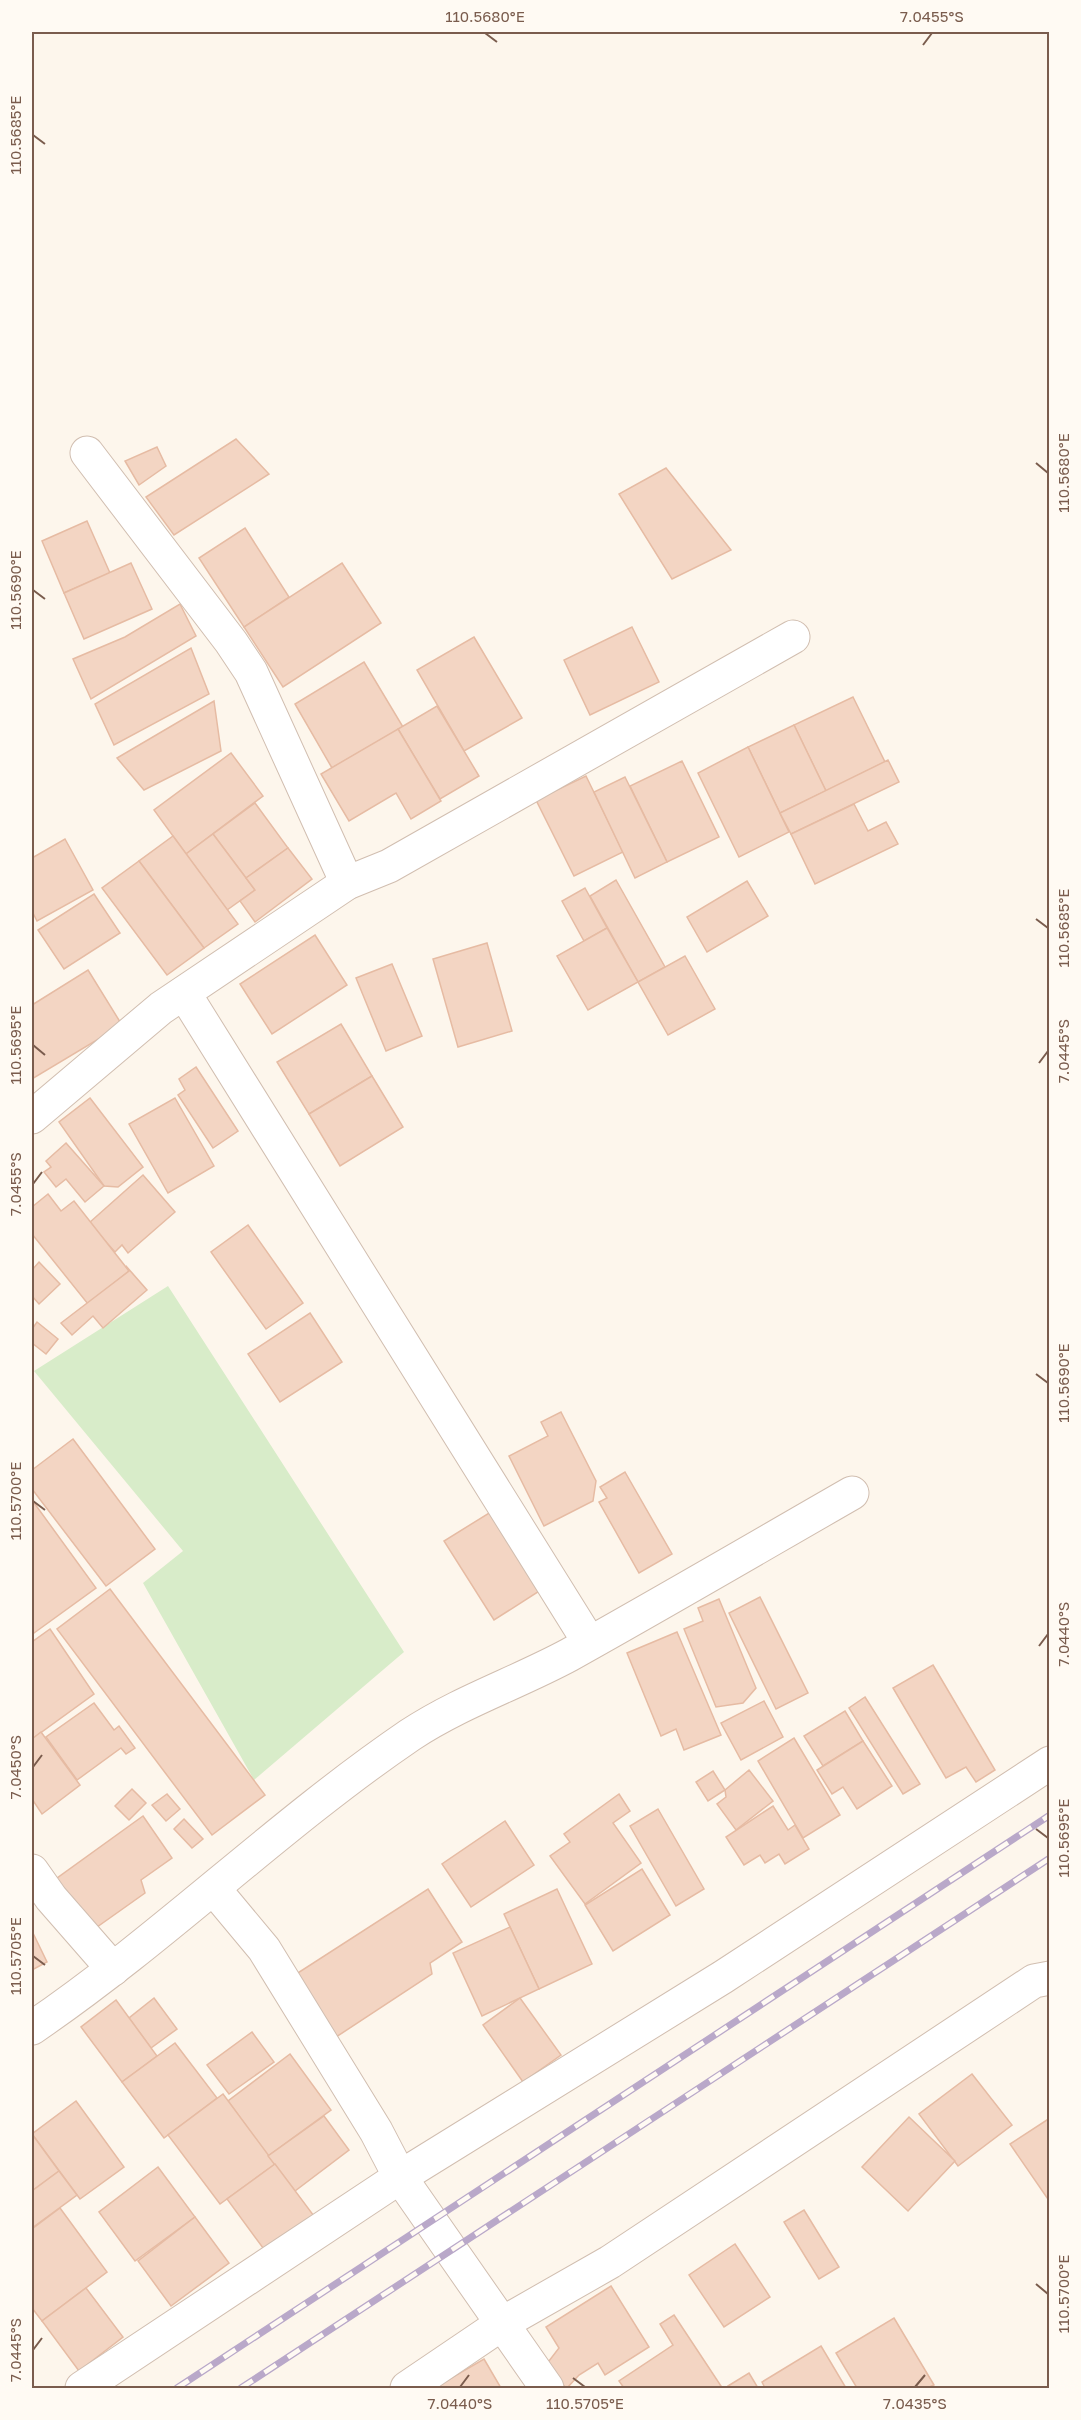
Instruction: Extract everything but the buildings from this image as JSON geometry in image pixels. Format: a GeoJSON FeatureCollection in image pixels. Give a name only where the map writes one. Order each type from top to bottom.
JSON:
{"type":"FeatureCollection","features":[{"type":"Feature","properties":{"kind":"street"},"geometry":{"type":"LineString","coordinates":[[87,453],[231,642],[251,672],[347,883]]}},
{"type":"Feature","properties":{"kind":"street"},"geometry":{"type":"LineString","coordinates":[[32,1117],[161,1008],[347,883],[388,866],[793,637]]}},
{"type":"Feature","properties":{"kind":"street"},"geometry":{"type":"LineString","coordinates":[[184,993],[589,1642]]}},
{"type":"Feature","properties":{"kind":"street"},"geometry":{"type":"LineString","coordinates":[[32,2028],[113,1970],[214,1889],[239,1866],[338,1788],[412,1734],[480,1696],[568,1655],[852,1493]]}},
{"type":"Feature","properties":{"kind":"street"},"geometry":{"type":"LineString","coordinates":[[82,2388],[400,2177],[723,1977],[1050,1762]]}},
{"type":"Feature","properties":{"kind":"street"},"geometry":{"type":"LineString","coordinates":[[32,1871],[58,1906],[113,1970]]}},
{"type":"Feature","properties":{"kind":"street"},"geometry":{"type":"LineString","coordinates":[[214,1889],[264,1948],[376,2131],[400,2177],[547,2388]]}},
{"type":"Feature","properties":{"kind":"street"},"geometry":{"type":"LineString","coordinates":[[406,2388],[503,2323],[610,2262],[1034,1981],[1050,1978]]}},
{"type":"Feature","properties":{"kind":"green space"},"geometry":{"type":"Polygon","coordinates":[[[168,1286],[404,1652],[254,1780],[143,1583],[183,1551],[34,1371],[168,1286]]]}},
{"type":"Feature","properties":{"kind":"railway"},"geometry":{"type":"LineString","coordinates":[[177,2388],[1050,1815]]}},
{"type":"Feature","properties":{"kind":"railway"},"geometry":{"type":"LineString","coordinates":[[241,2388],[1050,1858]]}}]}
